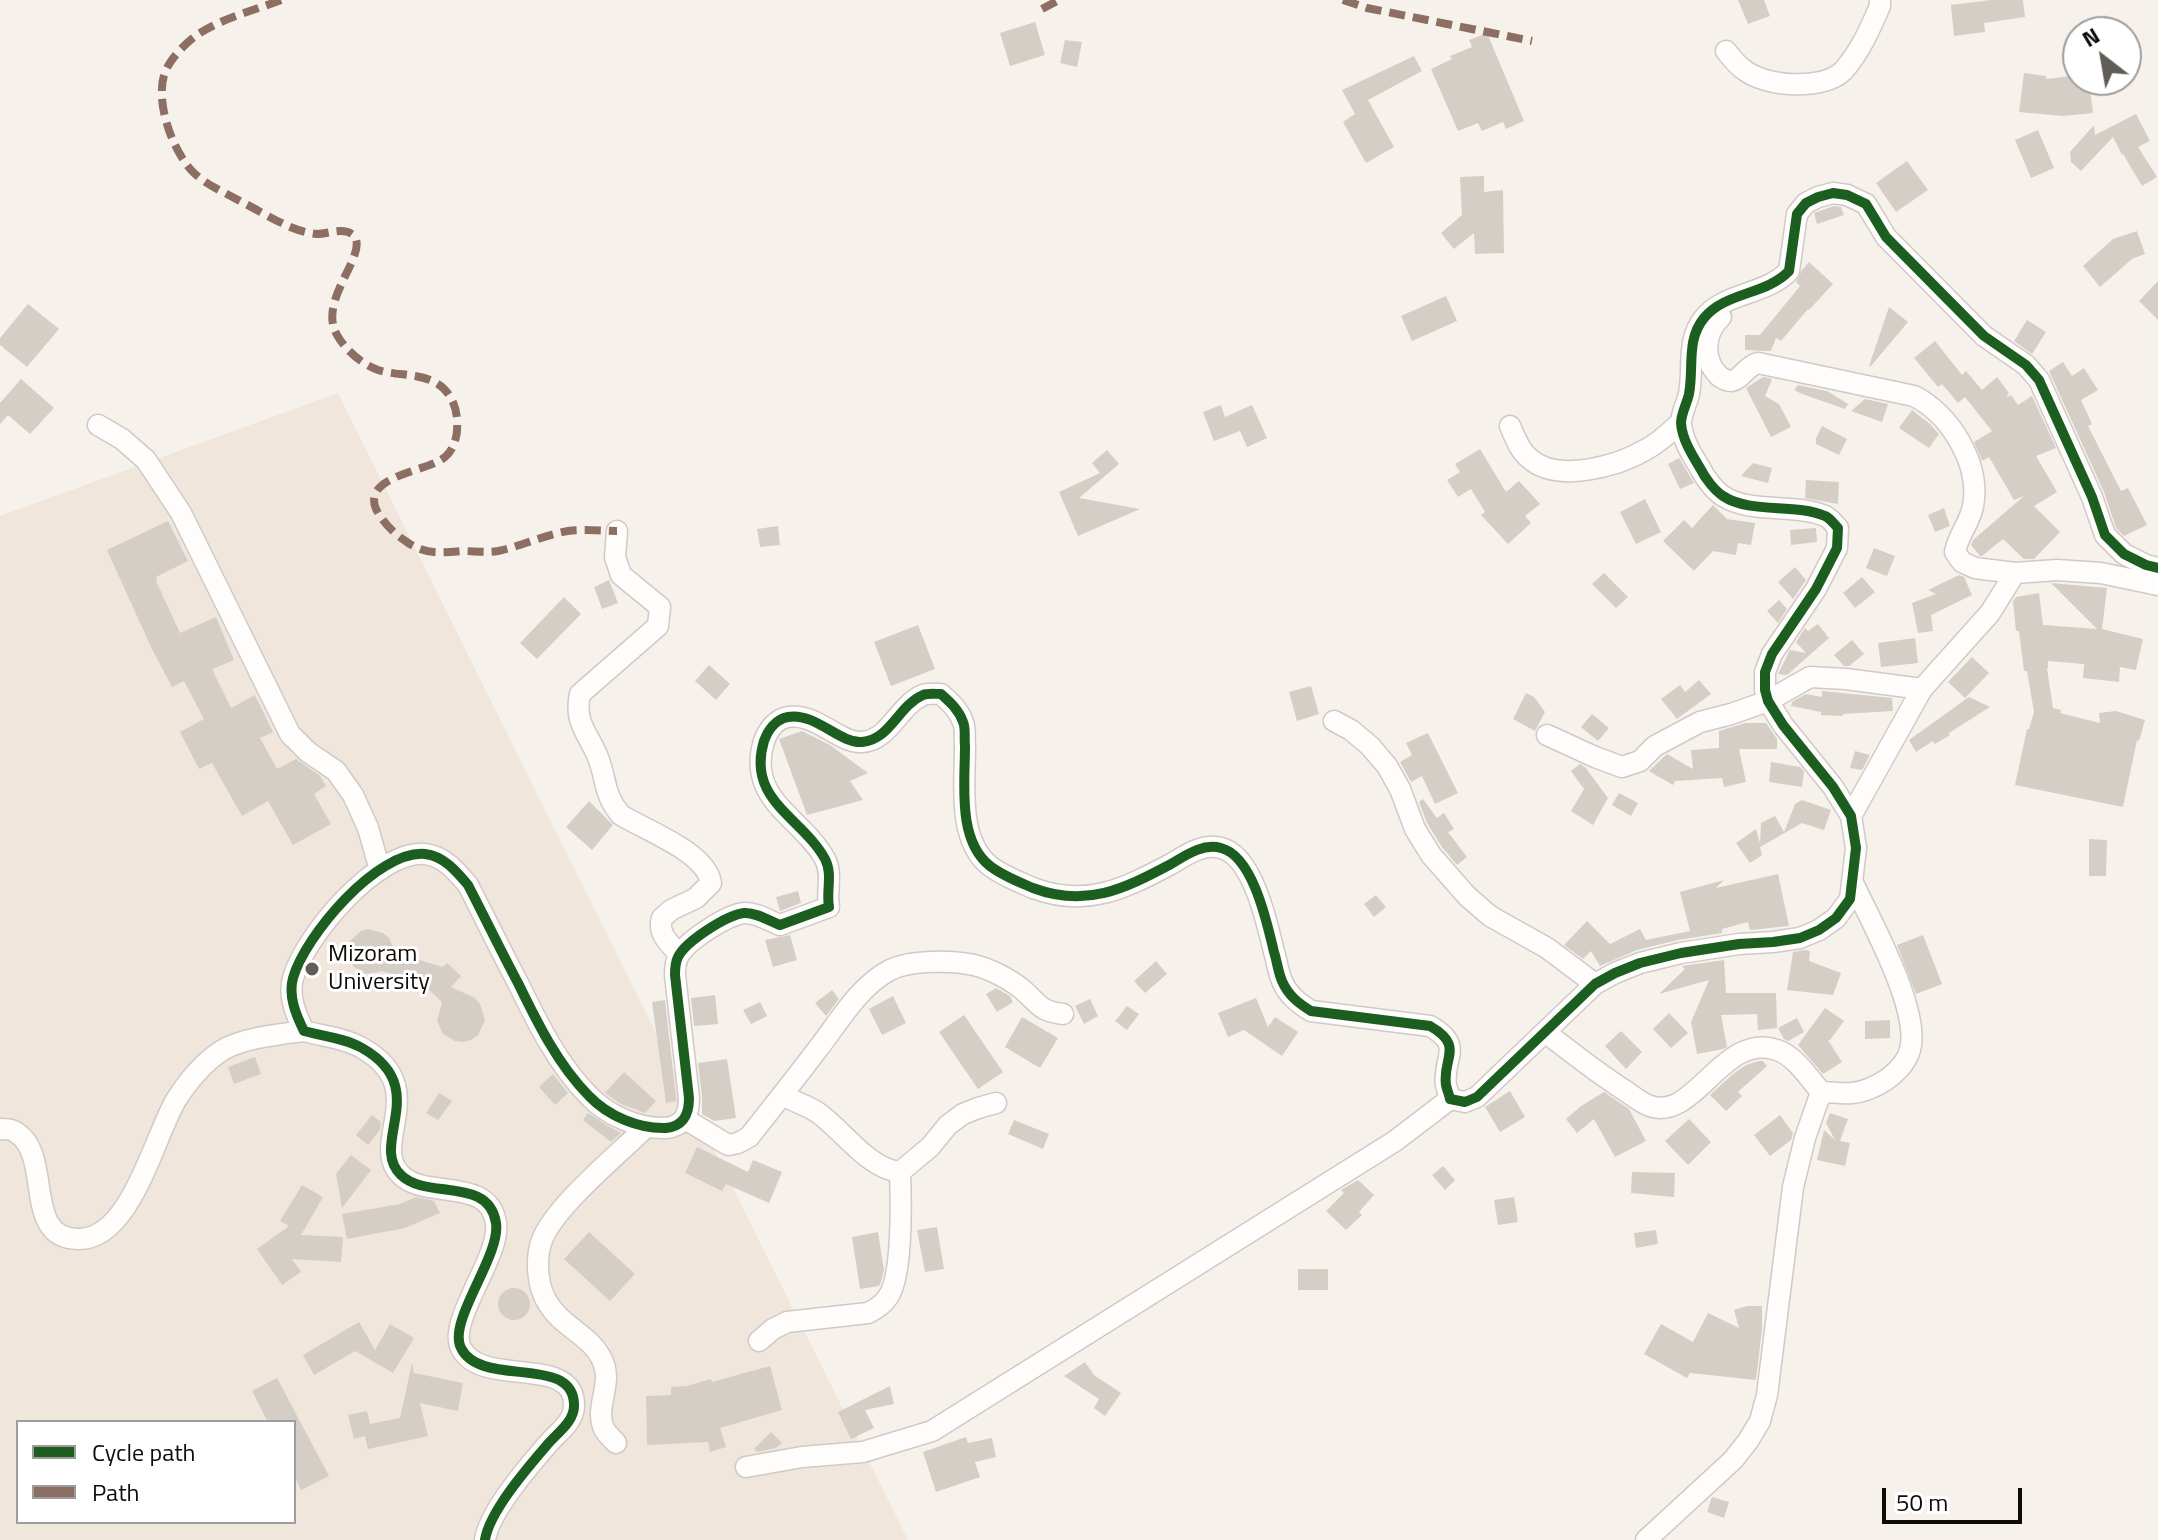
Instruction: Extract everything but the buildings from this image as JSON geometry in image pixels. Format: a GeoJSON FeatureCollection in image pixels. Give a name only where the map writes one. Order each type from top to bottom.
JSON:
{"type":"FeatureCollection","features":[{"type":"Feature","properties":{"kind":"street"},"geometry":{"type":"LineString","coordinates":[[1726,51],[1744,71],[1773,83],[1815,84],[1841,73],[1865,41],[1880,0]]}},
{"type":"Feature","properties":{"kind":"street"},"geometry":{"type":"LineString","coordinates":[[746,1467],[802,1457],[863,1452],[932,1431],[1395,1141],[1450,1099],[1465,1102],[1477,1097],[1595,984],[1640,963],[1681,953],[1800,938],[1836,918],[1850,899],[1853,883],[1856,848],[1851,816],[1768,701],[1765,672],[1772,654],[1816,589],[1837,548],[1838,528],[1827,516],[1746,504],[1724,496],[1704,476],[1689,451],[1681,422],[1690,389],[1692,342],[1703,318],[1721,304],[1783,278],[1789,271],[1797,214],[1806,203],[1833,193],[1847,195],[1866,204],[1886,237],[1984,336],[2026,365],[2039,380],[2092,497],[2105,535],[2124,554],[2158,568]]}},
{"type":"Feature","properties":{"kind":"street"},"geometry":{"type":"LineString","coordinates":[[1748,294],[1716,321],[1709,334],[1709,361],[1723,379],[1731,381],[1750,365],[1758,363],[1877,387],[1914,396],[1928,403],[1953,429],[1963,447],[1974,490],[1973,508],[1957,540],[1955,552],[1962,562],[1975,568],[2015,573],[2057,570],[2101,573],[2158,585]]}},
{"type":"Feature","properties":{"kind":"street"},"geometry":{"type":"LineString","coordinates":[[1510,426],[1529,459],[1543,467],[1578,471],[1601,467],[1644,451],[1681,422]]}},
{"type":"Feature","properties":{"kind":"street"},"geometry":{"type":"LineString","coordinates":[[98,425],[122,439],[146,460],[181,513],[290,734],[308,752],[336,771],[353,795],[368,828],[380,870]]}},
{"type":"Feature","properties":{"kind":"street"},"geometry":{"type":"LineString","coordinates":[[617,531],[615,557],[621,575],[660,607],[658,626],[580,694],[577,709],[580,723],[596,754],[612,805],[621,815],[691,855],[704,865],[710,875],[711,883],[704,892],[662,918],[662,932],[679,954]]}},
{"type":"Feature","properties":{"kind":"street"},"geometry":{"type":"LineString","coordinates":[[1851,816],[1922,689],[1990,613],[2015,573]]}},
{"type":"Feature","properties":{"kind":"street"},"geometry":{"type":"LineString","coordinates":[[1547,735],[1622,767],[1640,761],[1655,746],[1700,722],[1768,701],[1810,677],[1922,689]]}},
{"type":"Feature","properties":{"kind":"street"},"geometry":{"type":"LineString","coordinates":[[304,1031],[293,1008],[292,980],[324,921],[380,870],[397,860],[422,854],[434,856],[452,867],[468,885],[540,1028],[590,1097],[610,1112],[646,1127],[679,1124],[685,1119],[689,1108],[675,975],[679,954],[709,928],[728,917],[748,912],[780,925],[829,907],[827,893],[830,877],[826,860],[773,801],[762,779],[761,757],[765,738],[775,722],[790,716],[810,719],[857,743],[874,740],[908,704],[925,694],[941,694],[955,706],[964,723],[967,828],[976,848],[989,865],[1016,881],[1050,894],[1080,897],[1132,885],[1199,848],[1219,847],[1234,853],[1244,864],[1252,882],[1269,929],[1282,981],[1294,1000],[1311,1011],[1430,1026],[1442,1034],[1450,1046],[1446,1084],[1450,1099]]}},
{"type":"Feature","properties":{"kind":"street"},"geometry":{"type":"LineString","coordinates":[[1334,721],[1370,746],[1387,766],[1423,842],[1467,896],[1490,916],[1547,948],[1595,984]]}},
{"type":"Feature","properties":{"kind":"street"},"geometry":{"type":"LineString","coordinates":[[1545,1032],[1596,1072],[1650,1106],[1666,1108],[1684,1100],[1722,1064],[1744,1051],[1760,1048],[1778,1050],[1791,1059],[1821,1092],[1852,1093],[1873,1088],[1894,1074],[1905,1061],[1911,1046],[1911,1031],[1905,1001],[1889,957],[1853,883]]}},
{"type":"Feature","properties":{"kind":"street"},"geometry":{"type":"LineString","coordinates":[[685,1119],[728,1145],[749,1137],[855,999],[876,978],[894,968],[954,962],[977,966],[1022,989],[1047,1012],[1063,1014]]}},
{"type":"Feature","properties":{"kind":"street"},"geometry":{"type":"LineString","coordinates":[[0,1129],[15,1131],[27,1141],[34,1157],[43,1214],[51,1228],[78,1240],[93,1237],[113,1225],[132,1196],[175,1101],[198,1069],[223,1050],[269,1035],[304,1031],[349,1042],[378,1059],[396,1086],[398,1101],[391,1149],[392,1164],[398,1173],[408,1182],[422,1186],[468,1192],[491,1207],[496,1220],[497,1233],[459,1325],[461,1349],[483,1367],[551,1375],[564,1382],[573,1394],[575,1409],[569,1421],[502,1504],[486,1531],[485,1540]]}},
{"type":"Feature","properties":{"kind":"street"},"geometry":{"type":"LineString","coordinates":[[1646,1540],[1733,1460],[1760,1421],[1767,1395],[1793,1187],[1821,1092]]}},
{"type":"Feature","properties":{"kind":"street"},"geometry":{"type":"LineString","coordinates":[[782,1095],[815,1111],[876,1164],[889,1171],[900,1172],[963,1114],[996,1103]]}},
{"type":"Feature","properties":{"kind":"street"},"geometry":{"type":"LineString","coordinates":[[616,1443],[604,1429],[600,1412],[607,1379],[604,1364],[597,1350],[555,1315],[546,1301],[539,1276],[539,1255],[542,1239],[555,1218],[646,1127]]}},
{"type":"Feature","properties":{"kind":"street"},"geometry":{"type":"LineString","coordinates":[[759,1341],[787,1322],[868,1313],[889,1296],[894,1284],[900,1228],[900,1172]]}},
{"type":"Feature","properties":{"kind":"shaded area","name":"Mizoram University"},"geometry":{"type":"Polygon","coordinates":[[[338,393],[908,1540],[0,1540],[0,516],[338,393]]]}},
{"type":"Feature","properties":{"kind":"marked path"},"geometry":{"type":"LineString","coordinates":[[281,0],[217,24],[197,35],[177,53],[163,78],[166,122],[185,163],[215,188],[295,229],[317,234],[340,231],[352,234],[357,242],[356,252],[333,306],[332,321],[337,335],[349,351],[366,364],[378,370],[429,379],[446,390],[452,400],[457,430],[450,452],[437,462],[399,476],[378,489],[374,498],[378,513],[411,545],[432,552],[494,552],[568,531],[617,531]]}},
{"type":"Feature","properties":{"kind":"marked path"},"geometry":{"type":"LineString","coordinates":[[1042,9],[1059,0]]}},
{"type":"Feature","properties":{"kind":"marked path"},"geometry":{"type":"LineString","coordinates":[[1343,0],[1367,8],[1532,41]]}},
{"type":"Feature","properties":{"kind":"cycle path"},"geometry":{"type":"LineString","coordinates":[[485,1540],[494,1516],[510,1490],[571,1417],[574,1406],[570,1390],[560,1380],[544,1375],[487,1367],[472,1360],[461,1348],[461,1322],[495,1237],[496,1223],[491,1208],[482,1199],[469,1194],[425,1186],[401,1175],[393,1162],[391,1148],[397,1098],[393,1080],[383,1064],[362,1048],[304,1031],[292,998],[293,978],[312,940],[346,899],[365,880],[386,866],[406,856],[425,854],[450,865],[468,885],[541,1028],[578,1084],[605,1110],[624,1120],[656,1128],[672,1127],[684,1118],[689,1104],[675,975],[676,962],[682,951],[708,930],[737,915],[753,914],[780,925],[829,907],[829,871],[825,859],[769,793],[763,778],[761,761],[768,733],[780,720],[798,717],[854,741],[872,740],[914,700],[925,694],[941,694],[957,710],[964,724],[965,810],[972,841],[979,855],[990,866],[1006,876],[1052,894],[1088,896],[1121,888],[1195,851],[1208,847],[1221,848],[1232,854],[1250,877],[1263,908],[1281,978],[1294,998],[1311,1011],[1430,1026],[1441,1033],[1449,1046],[1446,1085],[1450,1099],[1465,1102],[1477,1097],[1595,984],[1615,973],[1681,953],[1800,938],[1836,918],[1850,899],[1856,848],[1851,816],[1833,787],[1783,725],[1765,690],[1765,672],[1772,654],[1816,589],[1837,548],[1838,528],[1827,517],[1813,512],[1746,505],[1723,496],[1710,484],[1694,458],[1685,441],[1681,423],[1689,394],[1693,345],[1698,326],[1723,303],[1769,285],[1789,271],[1797,214],[1806,203],[1833,193],[1847,195],[1866,204],[1886,237],[1984,336],[2026,365],[2039,380],[2092,497],[2105,535],[2124,554],[2158,568]]}},
{"type":"Feature","properties":{"kind":"place","name":"Mizoram University"},"geometry":{"type":"Point","coordinates":[312,969]}}]}
